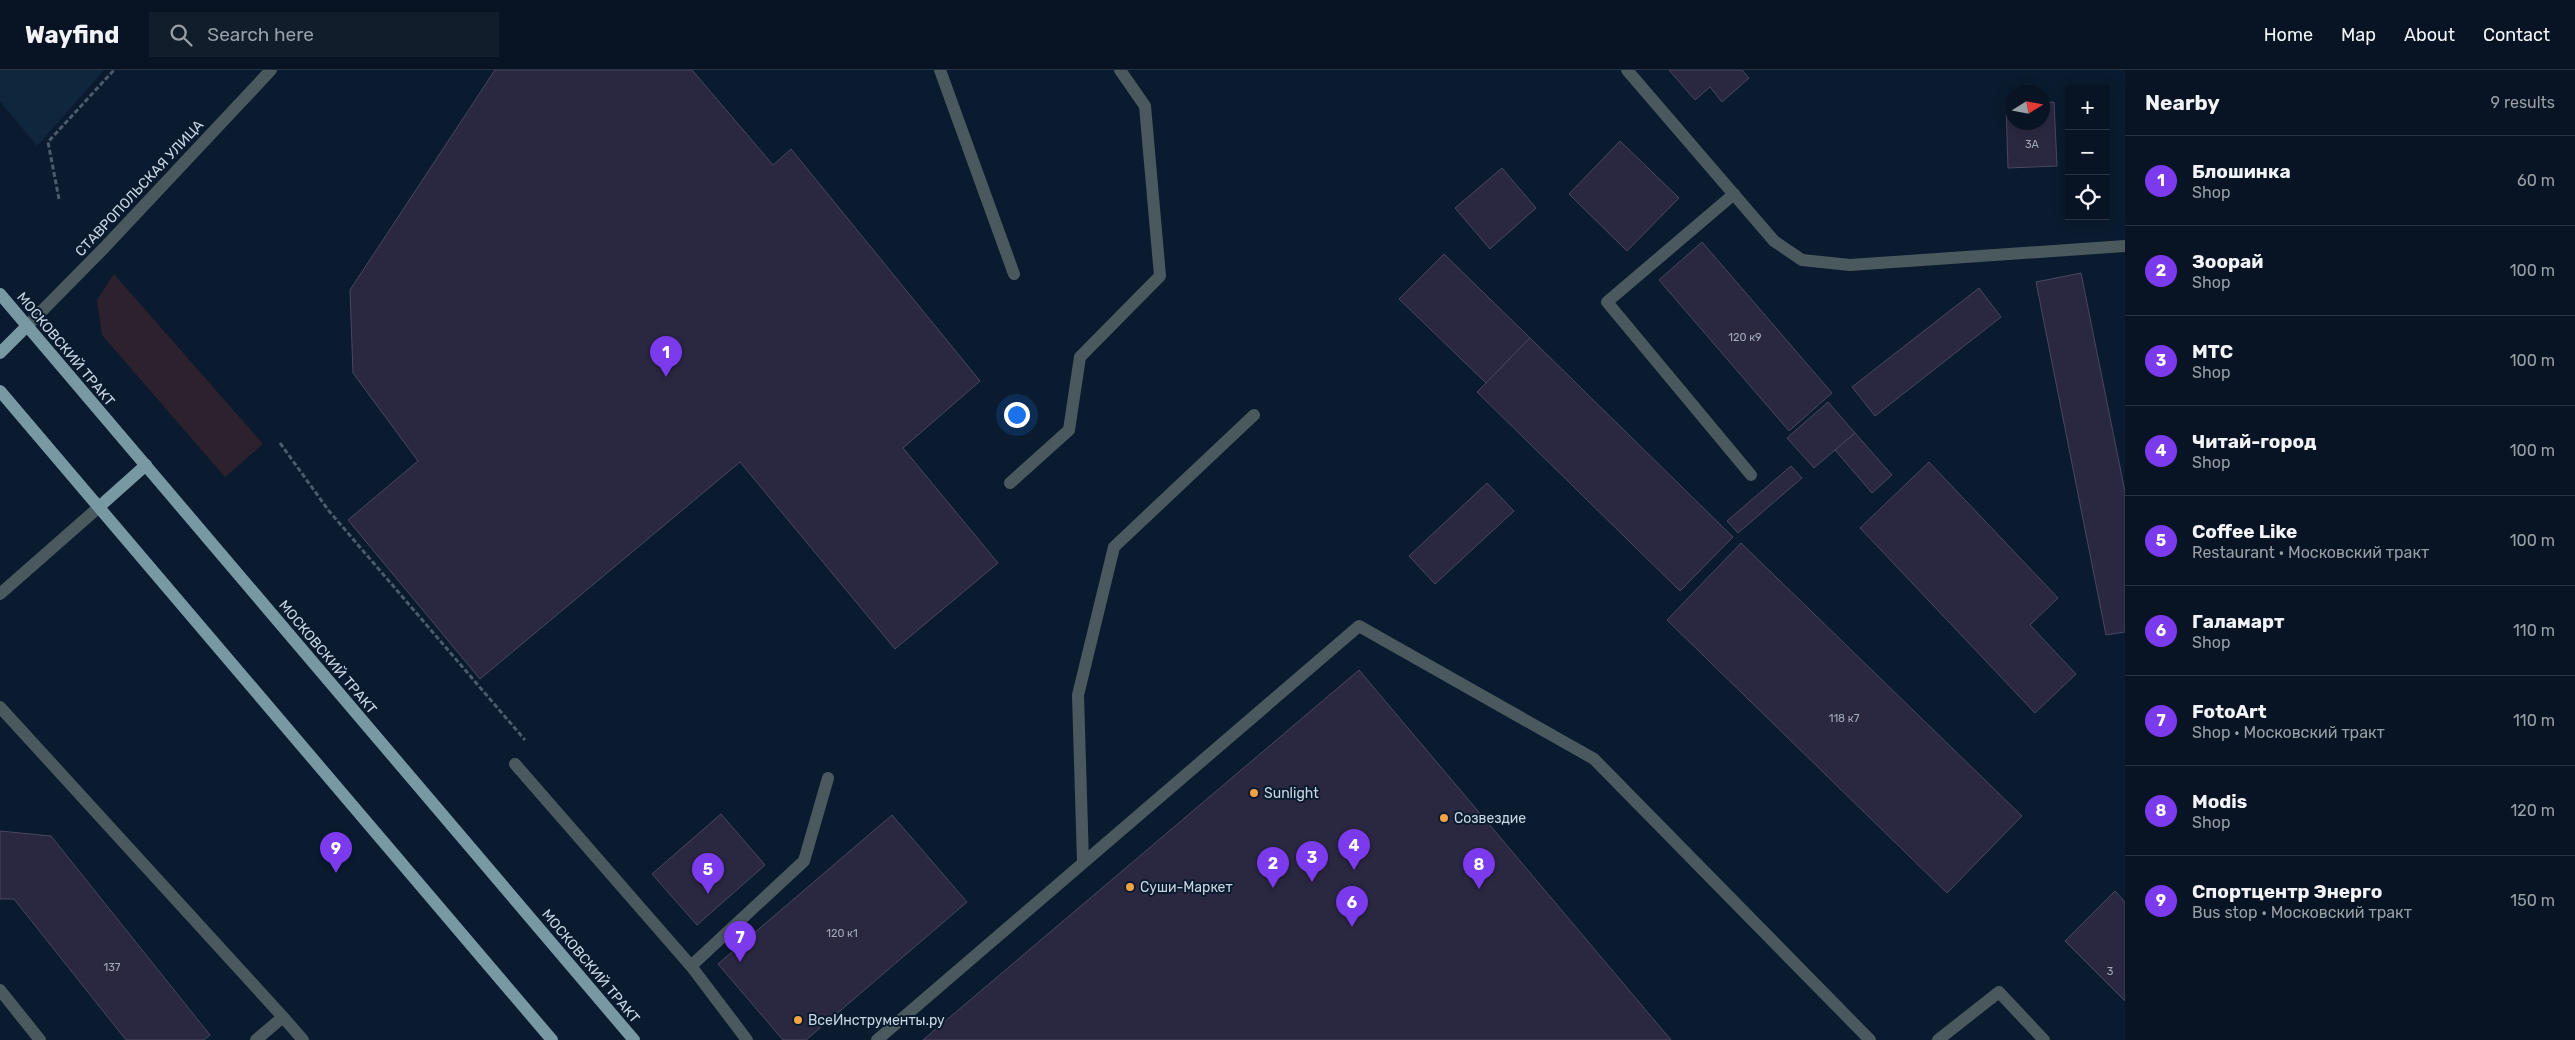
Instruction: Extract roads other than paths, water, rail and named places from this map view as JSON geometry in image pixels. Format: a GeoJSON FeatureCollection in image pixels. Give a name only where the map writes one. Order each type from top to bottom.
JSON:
{"type":"FeatureCollection","features":[{"type":"Feature","properties":{"kind":"main road","name":"МОСКОВСКИЙ ТРАКТ"},"geometry":{"type":"LineString","coordinates":[[0,294],[634,1040]]}},
{"type":"Feature","properties":{"kind":"main road"},"geometry":{"type":"LineString","coordinates":[[0,353],[27,326]]}},
{"type":"Feature","properties":{"kind":"main road"},"geometry":{"type":"LineString","coordinates":[[0,391],[552,1040]]}},
{"type":"Feature","properties":{"kind":"main road"},"geometry":{"type":"LineString","coordinates":[[99,507],[146,465]]}},
{"type":"Feature","properties":{"kind":"street","name":"СТАВРОПОЛЬСКАЯ УЛИЦА"},"geometry":{"type":"LineString","coordinates":[[27,326],[104,248],[271,70]]}},
{"type":"Feature","properties":{"kind":"street"},"geometry":{"type":"LineString","coordinates":[[940,70],[1014,274]]}},
{"type":"Feature","properties":{"kind":"street"},"geometry":{"type":"LineString","coordinates":[[1010,483],[1069,430],[1080,357],[1160,276],[1145,106],[1120,70]]}},
{"type":"Feature","properties":{"kind":"street"},"geometry":{"type":"LineString","coordinates":[[1627,70],[1774,241],[1802,260],[1829,264],[2125,246]]}},
{"type":"Feature","properties":{"kind":"street"},"geometry":{"type":"LineString","coordinates":[[1734,194],[1607,302],[1751,475]]}},
{"type":"Feature","properties":{"kind":"street"},"geometry":{"type":"LineString","coordinates":[[1083,862],[1078,695],[1114,547],[1254,415]]}},
{"type":"Feature","properties":{"kind":"street"},"geometry":{"type":"LineString","coordinates":[[0,594],[99,507]]}},
{"type":"Feature","properties":{"kind":"street"},"geometry":{"type":"LineString","coordinates":[[877,1040],[1359,626],[1594,759],[1870,1040]]}},
{"type":"Feature","properties":{"kind":"street"},"geometry":{"type":"LineString","coordinates":[[0,707],[303,1040]]}},
{"type":"Feature","properties":{"kind":"street"},"geometry":{"type":"LineString","coordinates":[[515,764],[690,966],[747,1040]]}},
{"type":"Feature","properties":{"kind":"street"},"geometry":{"type":"LineString","coordinates":[[690,966],[804,861],[828,778]]}},
{"type":"Feature","properties":{"kind":"street"},"geometry":{"type":"LineString","coordinates":[[0,990],[40,1040]]}},
{"type":"Feature","properties":{"kind":"street"},"geometry":{"type":"LineString","coordinates":[[1938,1040],[1999,992],[2044,1040]]}},
{"type":"Feature","properties":{"kind":"street"},"geometry":{"type":"LineString","coordinates":[[256,1040],[283,1017]]}},
{"type":"Feature","properties":{"kind":"place","name":"Блошинка"},"geometry":{"type":"Point","coordinates":[666,377]}},
{"type":"Feature","properties":{"kind":"place","name":"Sunlight"},"geometry":{"type":"Point","coordinates":[1254,793]}},
{"type":"Feature","properties":{"kind":"place","name":"Созвездие"},"geometry":{"type":"Point","coordinates":[1444,818]}},
{"type":"Feature","properties":{"kind":"place","name":"Читай-город"},"geometry":{"type":"Point","coordinates":[1354,870]}},
{"type":"Feature","properties":{"kind":"place","name":"Спортцентр Энерго"},"geometry":{"type":"Point","coordinates":[336,873]}},
{"type":"Feature","properties":{"kind":"place","name":"МТС"},"geometry":{"type":"Point","coordinates":[1312,882]}},
{"type":"Feature","properties":{"kind":"place","name":"Суши-Маркет"},"geometry":{"type":"Point","coordinates":[1130,887]}},
{"type":"Feature","properties":{"kind":"place","name":"Зоорай"},"geometry":{"type":"Point","coordinates":[1273,888]}},
{"type":"Feature","properties":{"kind":"place","name":"Modis"},"geometry":{"type":"Point","coordinates":[1479,889]}},
{"type":"Feature","properties":{"kind":"place","name":"Coffee Like"},"geometry":{"type":"Point","coordinates":[708,894]}},
{"type":"Feature","properties":{"kind":"place","name":"Галамарт"},"geometry":{"type":"Point","coordinates":[1352,927]}},
{"type":"Feature","properties":{"kind":"place","name":"FotoArt"},"geometry":{"type":"Point","coordinates":[740,962]}},
{"type":"Feature","properties":{"kind":"place","name":"ВсеИнструменты.ру"},"geometry":{"type":"Point","coordinates":[798,1020]}}]}
